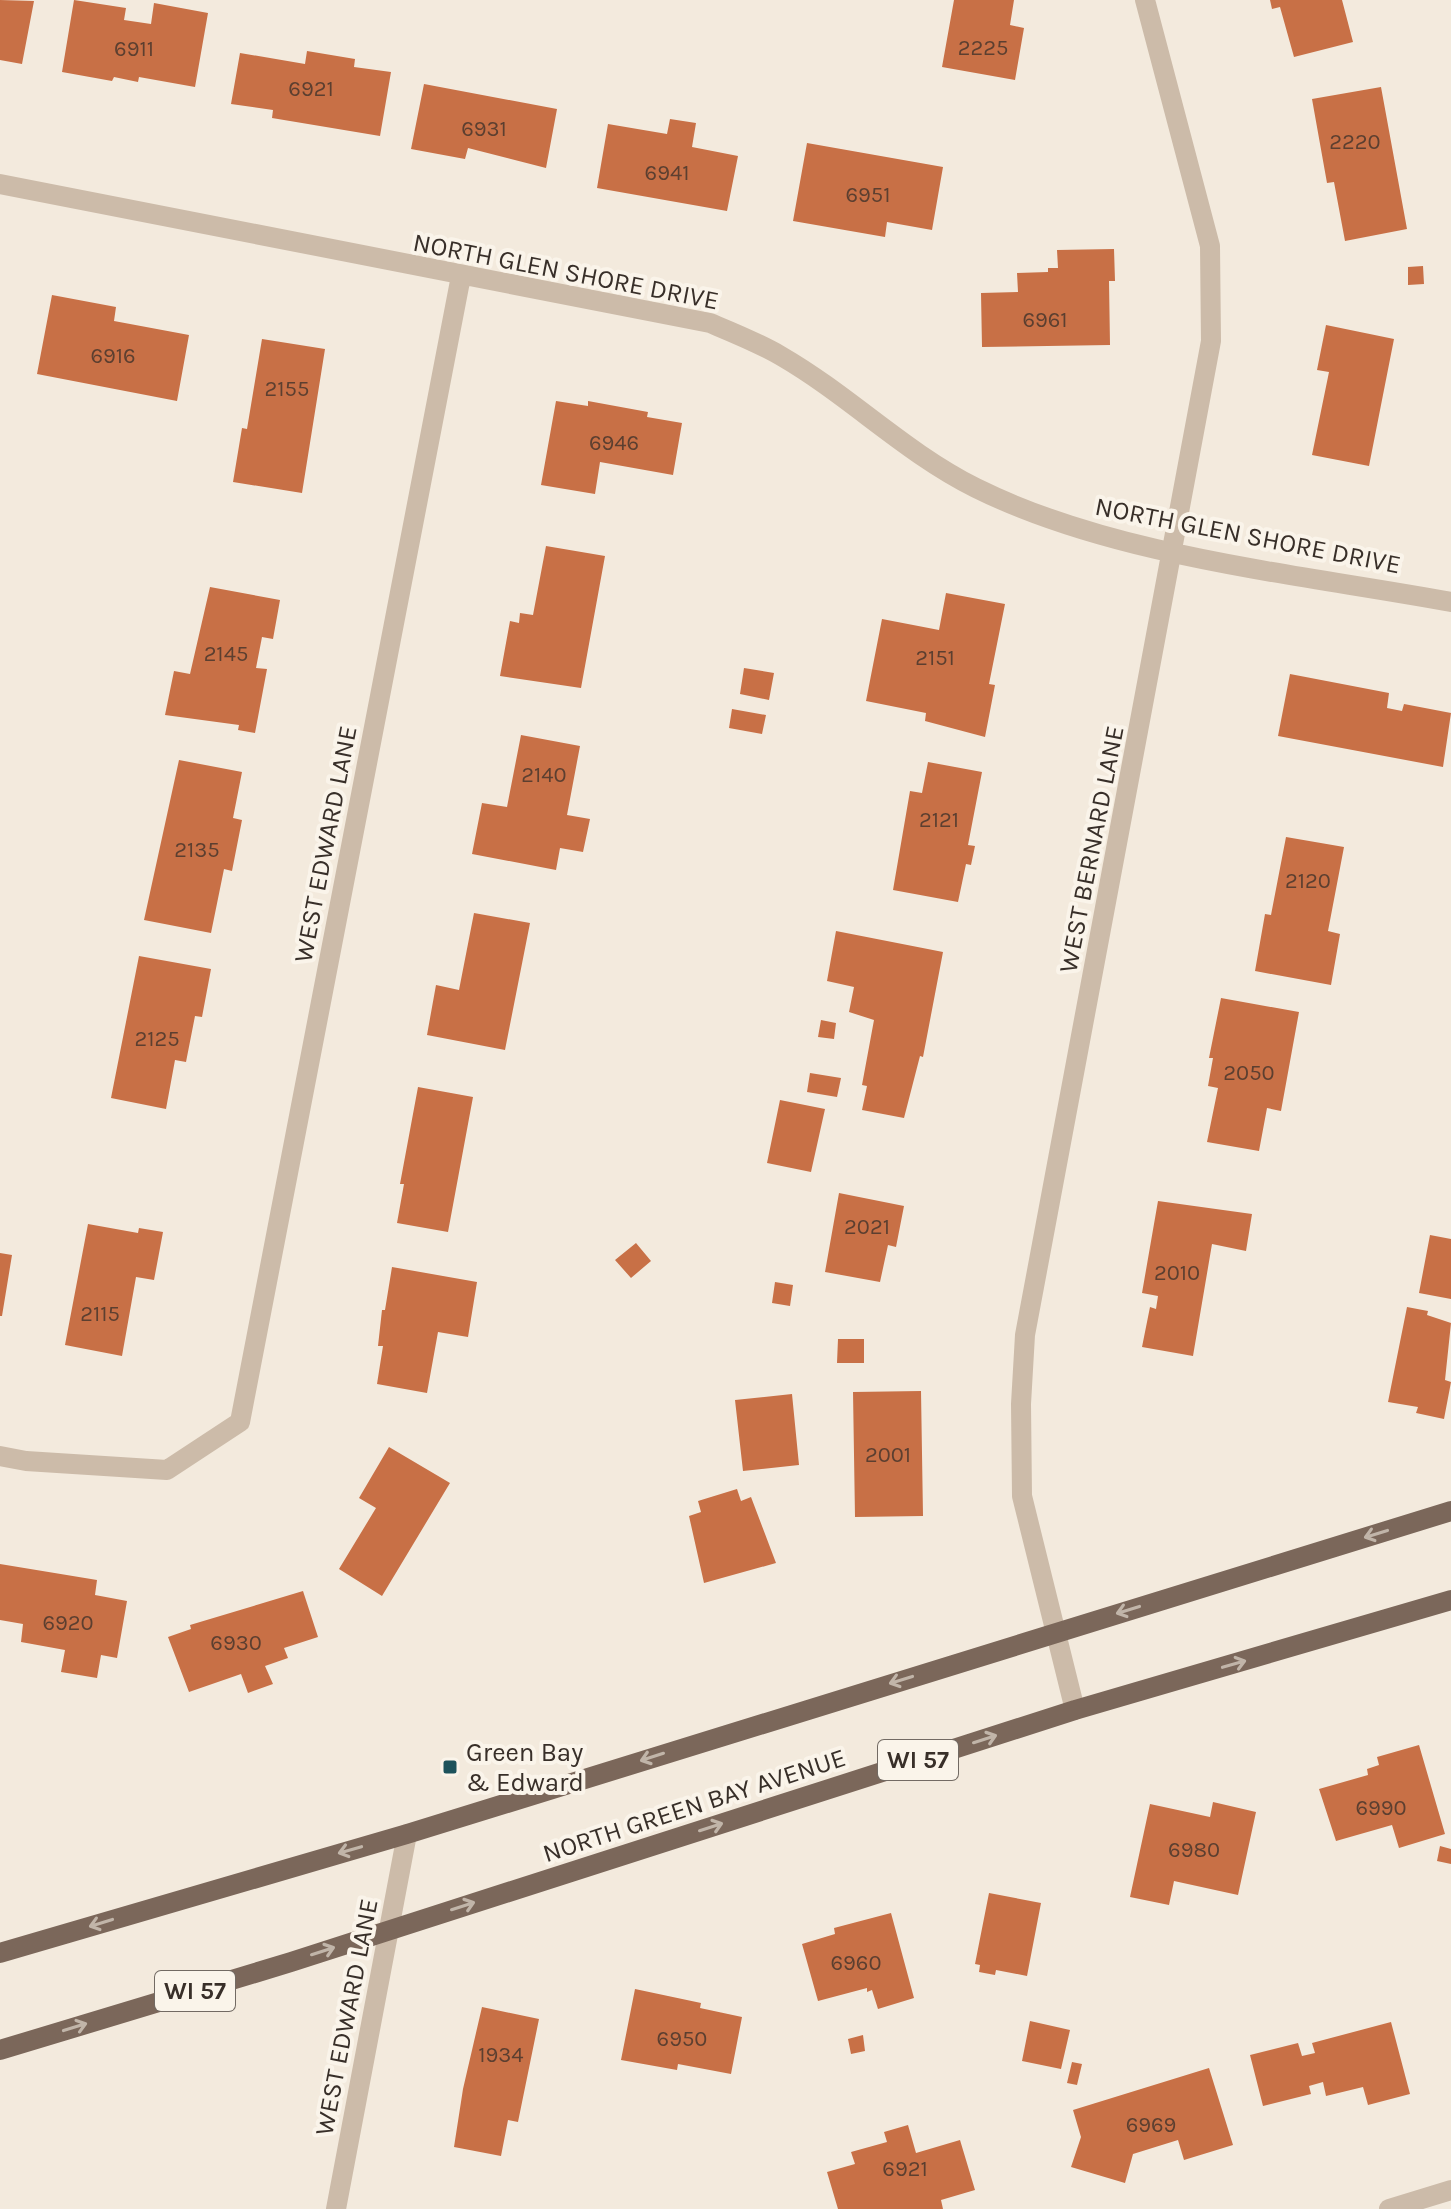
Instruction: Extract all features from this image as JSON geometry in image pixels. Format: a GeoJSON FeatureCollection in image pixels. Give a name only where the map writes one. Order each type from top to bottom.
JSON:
{"type":"FeatureCollection","features":[{"type":"Feature","properties":{"kind":"main road"},"geometry":{"type":"LineString","coordinates":[[0,1953],[407,1834],[1451,1511]]}},
{"type":"Feature","properties":{"kind":"main road","name":"NORTH GREEN BAY AVENUE"},"geometry":{"type":"LineString","coordinates":[[0,2050],[389,1930],[1075,1710],[1451,1600]]}},
{"type":"Feature","properties":{"kind":"street","name":"WEST BERNARD LANE"},"geometry":{"type":"LineString","coordinates":[[1075,1710],[1022,1496],[1021,1404],[1025,1335],[1174,552],[1211,341],[1210,246],[1145,0]]}},
{"type":"Feature","properties":{"kind":"street","name":"NORTH GLEN SHORE DRIVE"},"geometry":{"type":"LineString","coordinates":[[0,184],[710,323],[782,356],[918,457],[978,489],[1065,524],[1174,552],[1451,602]]}},
{"type":"Feature","properties":{"kind":"street","name":"WEST EDWARD LANE"},"geometry":{"type":"LineString","coordinates":[[0,1456],[26,1461],[167,1470],[240,1422],[461,276]]}},
{"type":"Feature","properties":{"kind":"street","name":"WEST EDWARD LANE"},"geometry":{"type":"LineString","coordinates":[[336,2209],[407,1834]]}},
{"type":"Feature","properties":{"kind":"street"},"geometry":{"type":"LineString","coordinates":[[1389,2209],[1451,2190]]}},
{"type":"Feature","properties":{"kind":"building"},"geometry":{"type":"Polygon","coordinates":[[[0,0],[34,1],[22,64],[0,60],[0,0]]]}},
{"type":"Feature","properties":{"kind":"building"},"geometry":{"type":"Polygon","coordinates":[[[74,0],[126,8],[124,20],[151,24],[154,3],[208,13],[195,87],[139,77],[138,82],[114,77],[112,81],[62,72],[74,0]]]}},
{"type":"Feature","properties":{"kind":"building"},"geometry":{"type":"Polygon","coordinates":[[[954,0],[1014,0],[1010,25],[1024,28],[1015,80],[942,67],[954,0]]]}},
{"type":"Feature","properties":{"kind":"building"},"geometry":{"type":"Polygon","coordinates":[[[1270,0],[1342,0],[1353,42],[1294,57],[1280,7],[1272,9],[1270,0]]]}},
{"type":"Feature","properties":{"kind":"building"},"geometry":{"type":"Polygon","coordinates":[[[307,51],[355,59],[354,67],[391,72],[380,136],[272,118],[273,110],[231,104],[240,53],[305,64],[307,51]]]}},
{"type":"Feature","properties":{"kind":"building"},"geometry":{"type":"Polygon","coordinates":[[[424,84],[557,109],[546,168],[468,148],[465,159],[411,149],[424,84]]]}},
{"type":"Feature","properties":{"kind":"building"},"geometry":{"type":"Polygon","coordinates":[[[1381,87],[1407,229],[1345,241],[1334,182],[1327,183],[1312,99],[1381,87]]]}},
{"type":"Feature","properties":{"kind":"building"},"geometry":{"type":"Polygon","coordinates":[[[670,119],[696,123],[692,147],[738,156],[727,211],[597,188],[608,124],[667,134],[670,119]]]}},
{"type":"Feature","properties":{"kind":"building"},"geometry":{"type":"Polygon","coordinates":[[[807,143],[943,167],[932,230],[887,222],[885,237],[793,221],[807,143]]]}},
{"type":"Feature","properties":{"kind":"building"},"geometry":{"type":"Polygon","coordinates":[[[1114,249],[1115,281],[1109,281],[1110,345],[982,347],[981,293],[1018,292],[1017,273],[1048,272],[1048,268],[1058,268],[1057,250],[1114,249]]]}},
{"type":"Feature","properties":{"kind":"building"},"geometry":{"type":"Polygon","coordinates":[[[1423,266],[1424,284],[1408,285],[1408,267],[1423,266]]]}},
{"type":"Feature","properties":{"kind":"building"},"geometry":{"type":"Polygon","coordinates":[[[52,295],[116,307],[114,321],[189,335],[177,401],[37,374],[52,295]]]}},
{"type":"Feature","properties":{"kind":"building"},"geometry":{"type":"Polygon","coordinates":[[[1326,325],[1394,339],[1369,466],[1312,455],[1329,372],[1317,370],[1326,325]]]}},
{"type":"Feature","properties":{"kind":"building"},"geometry":{"type":"Polygon","coordinates":[[[262,339],[325,349],[302,493],[233,482],[242,428],[247,429],[262,339]]]}},
{"type":"Feature","properties":{"kind":"building"},"geometry":{"type":"Polygon","coordinates":[[[556,401],[588,406],[588,401],[648,412],[647,417],[682,423],[673,475],[600,462],[595,494],[541,485],[556,401]]]}},
{"type":"Feature","properties":{"kind":"building"},"geometry":{"type":"Polygon","coordinates":[[[546,546],[605,556],[581,688],[500,676],[510,621],[519,623],[520,613],[533,615],[546,546]]]}},
{"type":"Feature","properties":{"kind":"building"},"geometry":{"type":"Polygon","coordinates":[[[210,587],[280,600],[273,639],[262,637],[256,668],[267,669],[255,733],[238,730],[239,725],[165,715],[174,671],[190,674],[210,587]]]}},
{"type":"Feature","properties":{"kind":"building"},"geometry":{"type":"Polygon","coordinates":[[[946,593],[1005,604],[989,684],[995,685],[985,737],[925,721],[926,713],[866,701],[882,619],[939,630],[946,593]]]}},
{"type":"Feature","properties":{"kind":"building"},"geometry":{"type":"Polygon","coordinates":[[[744,668],[774,673],[769,700],[740,694],[744,668]]]}},
{"type":"Feature","properties":{"kind":"building"},"geometry":{"type":"Polygon","coordinates":[[[1290,674],[1389,693],[1387,708],[1402,711],[1404,704],[1451,713],[1443,767],[1278,736],[1290,674]]]}},
{"type":"Feature","properties":{"kind":"building"},"geometry":{"type":"Polygon","coordinates":[[[732,709],[766,715],[762,734],[729,728],[732,709]]]}},
{"type":"Feature","properties":{"kind":"building"},"geometry":{"type":"Polygon","coordinates":[[[521,735],[580,746],[567,815],[590,819],[583,852],[560,848],[556,870],[472,854],[482,803],[507,807],[521,735]]]}},
{"type":"Feature","properties":{"kind":"building"},"geometry":{"type":"Polygon","coordinates":[[[179,760],[242,772],[233,818],[242,820],[232,871],[224,869],[211,933],[144,920],[179,760]]]}},
{"type":"Feature","properties":{"kind":"building"},"geometry":{"type":"Polygon","coordinates":[[[928,762],[982,772],[968,845],[975,846],[971,865],[966,864],[958,902],[893,890],[910,791],[922,793],[928,762]]]}},
{"type":"Feature","properties":{"kind":"building"},"geometry":{"type":"Polygon","coordinates":[[[1286,837],[1344,847],[1328,931],[1340,934],[1331,985],[1255,971],[1265,914],[1271,915],[1286,837]]]}},
{"type":"Feature","properties":{"kind":"building"},"geometry":{"type":"Polygon","coordinates":[[[474,913],[530,923],[505,1050],[427,1035],[436,985],[459,990],[474,913]]]}},
{"type":"Feature","properties":{"kind":"building"},"geometry":{"type":"Polygon","coordinates":[[[836,931],[943,952],[923,1057],[920,1056],[904,1118],[862,1110],[867,1086],[862,1085],[874,1020],[849,1012],[854,987],[827,981],[836,931]]]}},
{"type":"Feature","properties":{"kind":"building"},"geometry":{"type":"Polygon","coordinates":[[[139,956],[211,969],[202,1017],[195,1016],[186,1062],[175,1060],[166,1109],[111,1098],[139,956]]]}},
{"type":"Feature","properties":{"kind":"building"},"geometry":{"type":"Polygon","coordinates":[[[1221,998],[1299,1012],[1281,1111],[1267,1108],[1259,1151],[1207,1142],[1218,1088],[1208,1086],[1213,1058],[1209,1058],[1221,998]]]}},
{"type":"Feature","properties":{"kind":"building"},"geometry":{"type":"Polygon","coordinates":[[[821,1020],[836,1023],[834,1039],[818,1037],[821,1020]]]}},
{"type":"Feature","properties":{"kind":"building"},"geometry":{"type":"Polygon","coordinates":[[[810,1073],[841,1078],[837,1097],[807,1092],[810,1073]]]}},
{"type":"Feature","properties":{"kind":"building"},"geometry":{"type":"Polygon","coordinates":[[[418,1087],[473,1097],[448,1232],[397,1223],[404,1184],[400,1184],[418,1087]]]}},
{"type":"Feature","properties":{"kind":"building"},"geometry":{"type":"Polygon","coordinates":[[[780,1100],[825,1109],[811,1172],[767,1163],[780,1100]]]}},
{"type":"Feature","properties":{"kind":"building"},"geometry":{"type":"Polygon","coordinates":[[[839,1193],[904,1206],[896,1247],[888,1245],[880,1282],[825,1272],[839,1193]]]}},
{"type":"Feature","properties":{"kind":"building"},"geometry":{"type":"Polygon","coordinates":[[[1158,1201],[1252,1214],[1246,1251],[1212,1244],[1193,1356],[1142,1347],[1150,1307],[1156,1309],[1158,1296],[1142,1293],[1158,1201]]]}},
{"type":"Feature","properties":{"kind":"building"},"geometry":{"type":"Polygon","coordinates":[[[88,1224],[138,1233],[139,1228],[163,1232],[154,1280],[136,1277],[122,1356],[65,1345],[88,1224]]]}},
{"type":"Feature","properties":{"kind":"building"},"geometry":{"type":"Polygon","coordinates":[[[1430,1235],[1451,1239],[1451,1299],[1419,1293],[1430,1235]]]}},
{"type":"Feature","properties":{"kind":"building"},"geometry":{"type":"Polygon","coordinates":[[[636,1243],[651,1261],[631,1278],[615,1260],[636,1243]]]}},
{"type":"Feature","properties":{"kind":"building"},"geometry":{"type":"Polygon","coordinates":[[[0,1253],[12,1255],[2,1316],[0,1316],[0,1253]]]}},
{"type":"Feature","properties":{"kind":"building"},"geometry":{"type":"Polygon","coordinates":[[[392,1267],[477,1282],[468,1337],[438,1332],[427,1393],[377,1384],[383,1346],[378,1346],[382,1310],[385,1310],[392,1267]]]}},
{"type":"Feature","properties":{"kind":"building"},"geometry":{"type":"Polygon","coordinates":[[[775,1282],[793,1285],[790,1306],[772,1303],[775,1282]]]}},
{"type":"Feature","properties":{"kind":"building"},"geometry":{"type":"Polygon","coordinates":[[[1407,1307],[1428,1311],[1427,1315],[1451,1323],[1445,1380],[1451,1382],[1444,1419],[1416,1413],[1418,1407],[1388,1402],[1407,1307]]]}},
{"type":"Feature","properties":{"kind":"building"},"geometry":{"type":"Polygon","coordinates":[[[838,1339],[864,1339],[864,1363],[837,1363],[838,1339]]]}},
{"type":"Feature","properties":{"kind":"building"},"geometry":{"type":"Polygon","coordinates":[[[921,1391],[923,1516],[855,1517],[853,1392],[921,1391]]]}},
{"type":"Feature","properties":{"kind":"building"},"geometry":{"type":"Polygon","coordinates":[[[792,1394],[799,1465],[743,1471],[735,1400],[792,1394]]]}},
{"type":"Feature","properties":{"kind":"building"},"geometry":{"type":"Polygon","coordinates":[[[389,1447],[450,1483],[382,1596],[339,1569],[376,1508],[359,1498],[389,1447]]]}},
{"type":"Feature","properties":{"kind":"building"},"geometry":{"type":"Polygon","coordinates":[[[737,1489],[741,1501],[751,1497],[776,1563],[704,1583],[689,1516],[701,1512],[698,1501],[737,1489]]]}},
{"type":"Feature","properties":{"kind":"building"},"geometry":{"type":"Polygon","coordinates":[[[0,1564],[97,1580],[95,1595],[127,1601],[117,1658],[101,1655],[97,1678],[61,1672],[65,1650],[21,1642],[23,1624],[0,1620],[0,1564]]]}},
{"type":"Feature","properties":{"kind":"building"},"geometry":{"type":"Polygon","coordinates":[[[303,1591],[318,1637],[284,1648],[288,1658],[265,1666],[273,1684],[248,1693],[241,1674],[189,1692],[168,1637],[191,1629],[190,1625],[303,1591]]]}},
{"type":"Feature","properties":{"kind":"building"},"geometry":{"type":"Polygon","coordinates":[[[1419,1745],[1445,1834],[1399,1848],[1392,1825],[1336,1841],[1319,1789],[1368,1775],[1367,1769],[1379,1765],[1377,1757],[1419,1745]]]}},
{"type":"Feature","properties":{"kind":"building"},"geometry":{"type":"Polygon","coordinates":[[[1213,1802],[1256,1812],[1238,1895],[1174,1881],[1169,1905],[1130,1897],[1150,1804],[1210,1817],[1213,1802]]]}},
{"type":"Feature","properties":{"kind":"building"},"geometry":{"type":"Polygon","coordinates":[[[1440,1846],[1451,1849],[1451,1864],[1437,1861],[1440,1846]]]}},
{"type":"Feature","properties":{"kind":"building"},"geometry":{"type":"Polygon","coordinates":[[[989,1893],[1041,1903],[1027,1976],[996,1970],[995,1975],[979,1972],[980,1965],[975,1964],[989,1893]]]}},
{"type":"Feature","properties":{"kind":"building"},"geometry":{"type":"Polygon","coordinates":[[[891,1913],[914,1998],[878,2009],[872,1990],[867,1992],[867,1988],[818,2001],[802,1944],[835,1934],[834,1928],[891,1913]]]}},
{"type":"Feature","properties":{"kind":"building"},"geometry":{"type":"Polygon","coordinates":[[[635,1989],[701,2003],[700,2008],[742,2017],[731,2074],[678,2064],[677,2070],[621,2060],[635,1989]]]}},
{"type":"Feature","properties":{"kind":"building"},"geometry":{"type":"Polygon","coordinates":[[[482,2007],[539,2019],[518,2122],[508,2120],[501,2156],[454,2147],[463,2089],[482,2007]]]}},
{"type":"Feature","properties":{"kind":"building"},"geometry":{"type":"Polygon","coordinates":[[[1030,2021],[1070,2030],[1061,2069],[1022,2061],[1030,2021]]]}},
{"type":"Feature","properties":{"kind":"building"},"geometry":{"type":"Polygon","coordinates":[[[1391,2022],[1410,2094],[1368,2105],[1363,2087],[1326,2096],[1323,2082],[1309,2086],[1311,2094],[1263,2106],[1250,2055],[1298,2043],[1302,2056],[1315,2053],[1312,2043],[1391,2022]]]}},
{"type":"Feature","properties":{"kind":"building"},"geometry":{"type":"Polygon","coordinates":[[[863,2035],[865,2051],[851,2054],[848,2039],[863,2035]]]}},
{"type":"Feature","properties":{"kind":"building"},"geometry":{"type":"Polygon","coordinates":[[[1072,2062],[1082,2064],[1077,2085],[1067,2083],[1072,2062]]]}},
{"type":"Feature","properties":{"kind":"building"},"geometry":{"type":"Polygon","coordinates":[[[1209,2068],[1233,2145],[1184,2160],[1178,2140],[1133,2154],[1125,2183],[1071,2167],[1081,2137],[1073,2110],[1209,2068]]]}},
{"type":"Feature","properties":{"kind":"building"},"geometry":{"type":"Polygon","coordinates":[[[908,2125],[916,2153],[960,2140],[975,2190],[941,2200],[943,2209],[838,2209],[827,2172],[855,2164],[851,2152],[887,2142],[884,2132],[908,2125]]]}},
{"type":"Feature","properties":{"kind":"place","name":"Green Bay & Edward"},"geometry":{"type":"Point","coordinates":[450,1767]}}]}
